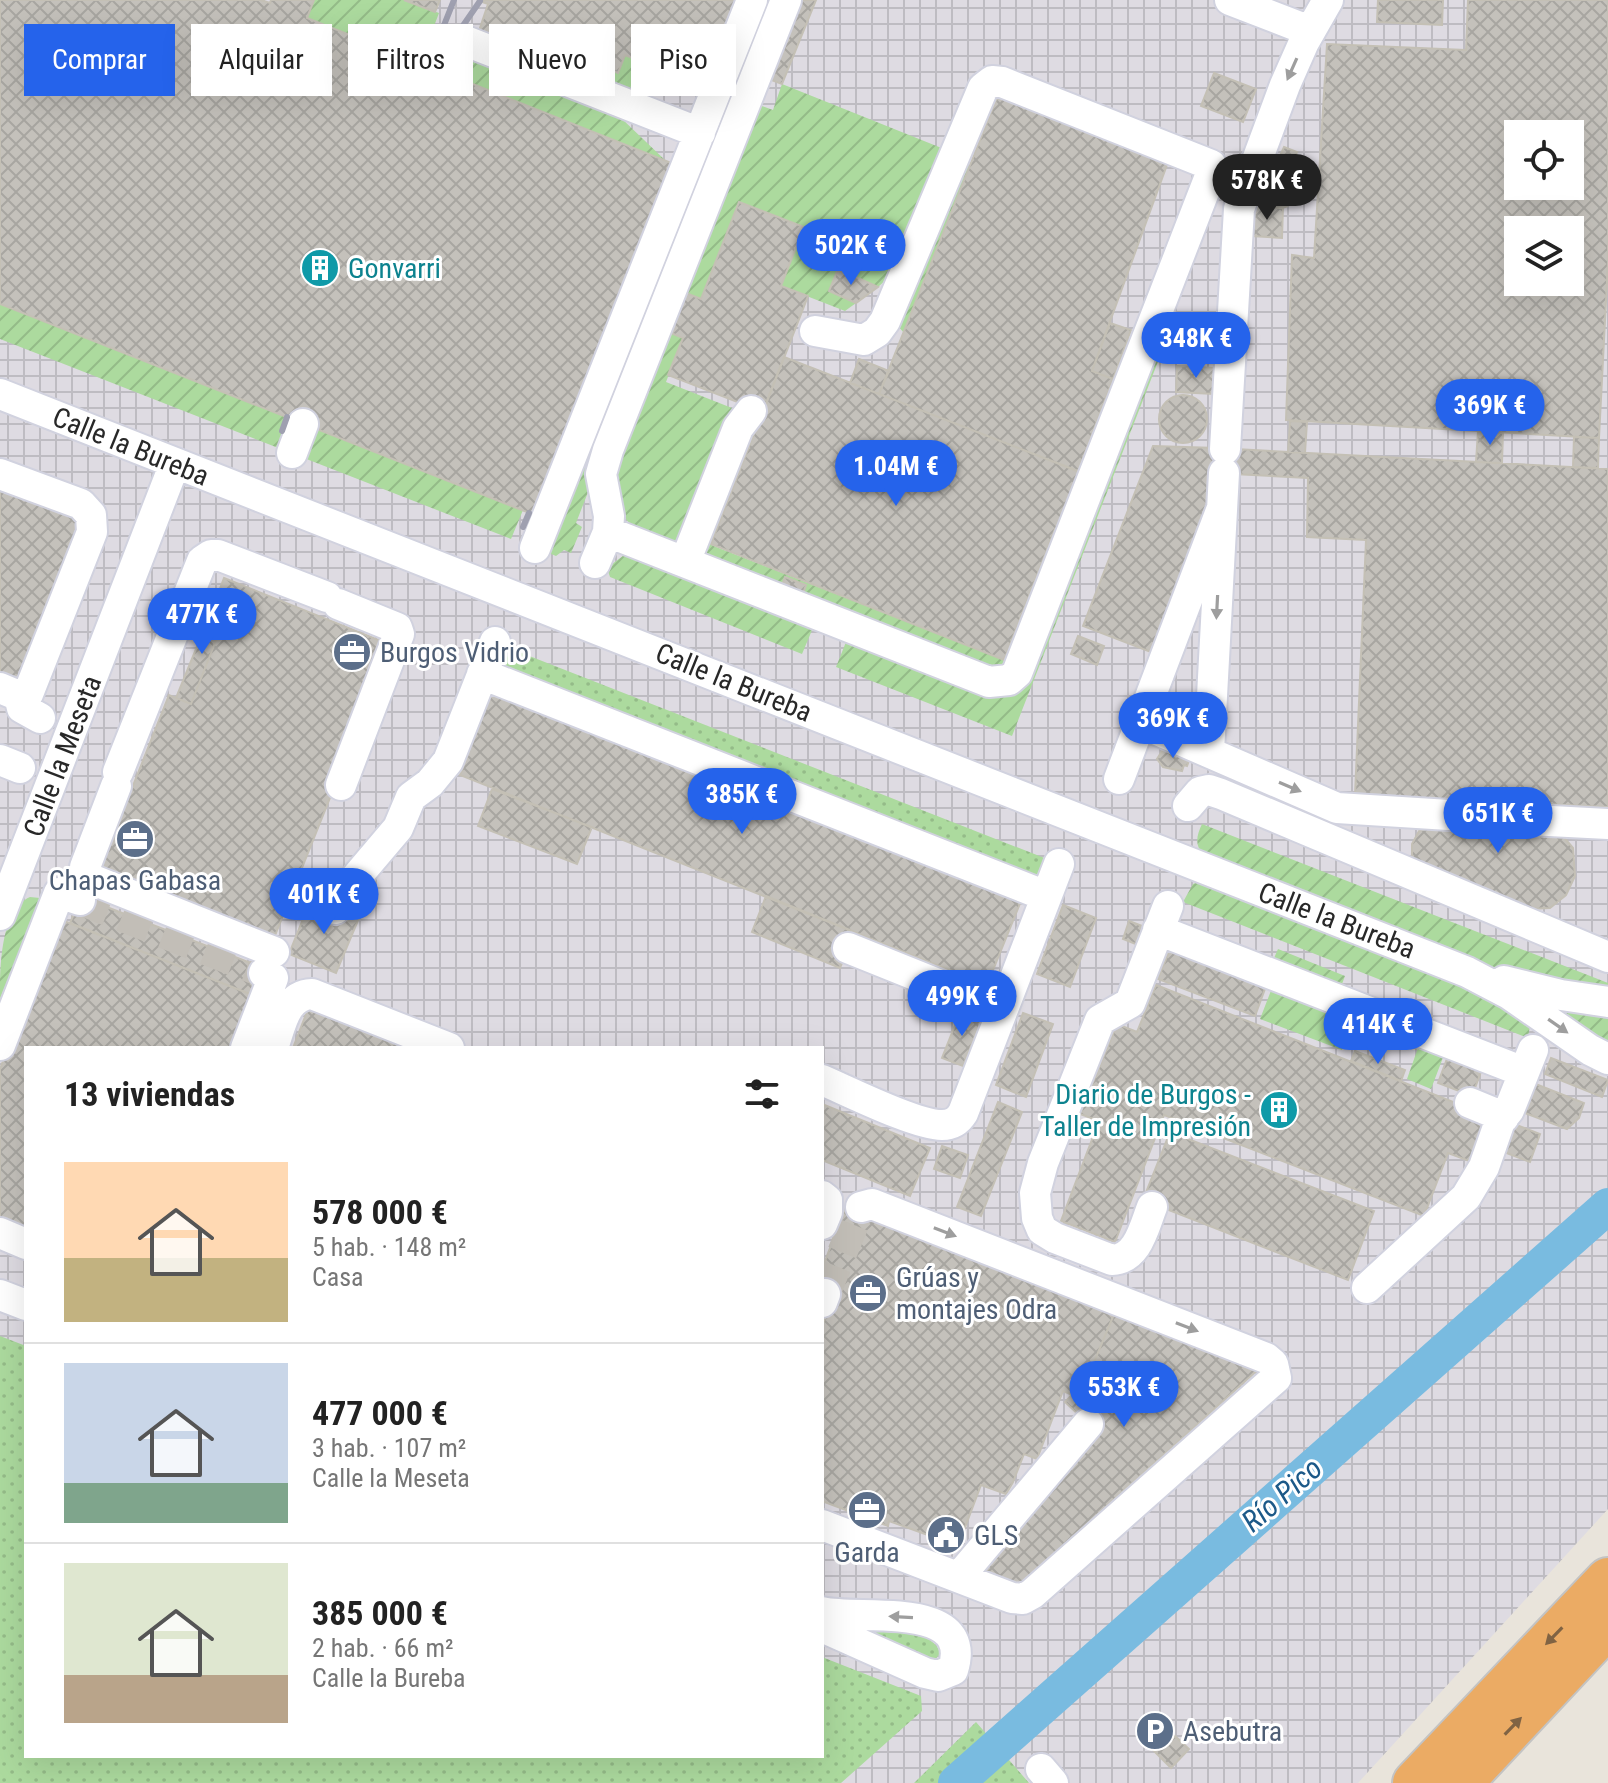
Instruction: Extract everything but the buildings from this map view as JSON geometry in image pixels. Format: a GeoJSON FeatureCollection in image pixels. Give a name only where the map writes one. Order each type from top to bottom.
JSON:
{"type":"FeatureCollection","features":[{"type":"Feature","properties":{"kind":"highway"},"geometry":{"type":"LineString","coordinates":[[1415,1783],[1608,1580]]}},
{"type":"Feature","properties":{"kind":"highway"},"geometry":{"type":"LineString","coordinates":[[1460,1783],[1608,1625]]}},
{"type":"Feature","properties":{"kind":"street"},"geometry":{"type":"LineString","coordinates":[[535,548],[752,0]]}},
{"type":"Feature","properties":{"kind":"street"},"geometry":{"type":"LineString","coordinates":[[595,563],[608,532],[609,516],[601,474],[608,450],[786,0]]}},
{"type":"Feature","properties":{"kind":"street"},"geometry":{"type":"LineString","coordinates":[[1230,0],[1310,31]]}},
{"type":"Feature","properties":{"kind":"street"},"geometry":{"type":"LineString","coordinates":[[1209,752],[1239,209],[1285,85],[1328,0]]}},
{"type":"Feature","properties":{"kind":"street"},"geometry":{"type":"LineString","coordinates":[[473,44],[700,133]]}},
{"type":"Feature","properties":{"kind":"street"},"geometry":{"type":"LineString","coordinates":[[608,532],[989,682],[1009,680],[1017,673],[1207,186],[1211,165],[1002,82],[992,81],[983,88],[904,278],[877,332],[864,340],[815,331]]}},
{"type":"Feature","properties":{"kind":"street","name":"Calle la Bureba"},"geometry":{"type":"LineString","coordinates":[[0,394],[1467,972],[1509,994],[1608,1059]]}},
{"type":"Feature","properties":{"kind":"street"},"geometry":{"type":"LineString","coordinates":[[685,562],[738,428],[751,411]]}},
{"type":"Feature","properties":{"kind":"street"},"geometry":{"type":"LineString","coordinates":[[292,453],[303,424]]}},
{"type":"Feature","properties":{"kind":"street","name":"Calle la Meseta"},"geometry":{"type":"LineString","coordinates":[[0,915],[175,463]]}},
{"type":"Feature","properties":{"kind":"street"},"geometry":{"type":"LineString","coordinates":[[10,692],[28,694],[92,532],[91,515],[81,504],[15,471]]}},
{"type":"Feature","properties":{"kind":"street"},"geometry":{"type":"LineString","coordinates":[[1119,779],[1222,508]]}},
{"type":"Feature","properties":{"kind":"street"},"geometry":{"type":"LineString","coordinates":[[247,1046],[273,978],[269,962],[88,878],[85,867],[90,824],[117,779],[202,561],[211,555],[229,548],[350,602],[397,628],[399,634],[341,785]]}},
{"type":"Feature","properties":{"kind":"street"},"geometry":{"type":"LineString","coordinates":[[335,909],[348,887],[398,828],[411,797],[430,783],[448,761],[495,642]]}},
{"type":"Feature","properties":{"kind":"street"},"geometry":{"type":"LineString","coordinates":[[482,674],[1046,896]]}},
{"type":"Feature","properties":{"kind":"street"},"geometry":{"type":"LineString","coordinates":[[10,692],[22,708],[40,718]]}},
{"type":"Feature","properties":{"kind":"street"},"geometry":{"type":"LineString","coordinates":[[1141,723],[1337,808],[1449,815]]}},
{"type":"Feature","properties":{"kind":"street"},"geometry":{"type":"LineString","coordinates":[[1188,806],[1200,792],[1209,790],[1221,794],[1608,957]]}},
{"type":"Feature","properties":{"kind":"street"},"geometry":{"type":"LineString","coordinates":[[1512,819],[1608,824]]}},
{"type":"Feature","properties":{"kind":"street"},"geometry":{"type":"LineString","coordinates":[[824,1081],[925,1123],[944,1126],[957,1122],[1059,864]]}},
{"type":"Feature","properties":{"kind":"street"},"geometry":{"type":"LineString","coordinates":[[0,1045],[64,895]]}},
{"type":"Feature","properties":{"kind":"street"},"geometry":{"type":"LineString","coordinates":[[1152,1207],[1135,1249],[1123,1260],[1112,1260],[1042,1230],[1037,1218],[1035,1193],[1043,1163],[1100,1020],[1130,1003],[1163,918],[1528,1061],[1484,1167],[1466,1197],[1367,1288]]}},
{"type":"Feature","properties":{"kind":"street"},"geometry":{"type":"LineString","coordinates":[[848,948],[1002,1010]]}},
{"type":"Feature","properties":{"kind":"street","name":"Calle la Bureba"},"geometry":{"type":"LineString","coordinates":[[1467,972],[1561,995],[1608,1002]]}},
{"type":"Feature","properties":{"kind":"street"},"geometry":{"type":"LineString","coordinates":[[274,1046],[291,1001],[300,994],[312,994],[444,1046]]}},
{"type":"Feature","properties":{"kind":"street"},"geometry":{"type":"LineString","coordinates":[[1470,1103],[1504,1117]]}},
{"type":"Feature","properties":{"kind":"street"},"geometry":{"type":"LineString","coordinates":[[824,1198],[827,1200],[824,1219]]}},
{"type":"Feature","properties":{"kind":"street"},"geometry":{"type":"LineString","coordinates":[[824,1526],[922,1574],[1023,1599],[1276,1378],[1273,1364],[1266,1358],[866,1205]]}},
{"type":"Feature","properties":{"kind":"street"},"geometry":{"type":"LineString","coordinates":[[0,1233],[24,1243]]}},
{"type":"Feature","properties":{"kind":"street"},"geometry":{"type":"LineString","coordinates":[[0,1295],[24,1304]]}},
{"type":"Feature","properties":{"kind":"street"},"geometry":{"type":"LineString","coordinates":[[963,1586],[1088,1424]]}},
{"type":"Feature","properties":{"kind":"street"},"geometry":{"type":"LineString","coordinates":[[824,1612],[853,1617],[906,1617],[936,1624],[950,1632],[958,1649],[955,1664],[953,1670],[938,1676],[925,1673],[824,1628]]}},
{"type":"Feature","properties":{"kind":"shaded area"},"geometry":{"type":"Polygon","coordinates":[[[0,0],[1608,0],[1608,1509],[1358,1783],[0,1783],[0,0]]]}},
{"type":"Feature","properties":{"kind":"green space"},"geometry":{"type":"Polygon","coordinates":[[[314,0],[404,0],[439,13],[435,24],[348,24],[348,34],[332,28],[332,24],[307,18],[314,0]]]}},
{"type":"Feature","properties":{"kind":"green space"},"geometry":{"type":"Polygon","coordinates":[[[625,55],[631,57],[629,91],[615,85],[615,71],[618,72],[625,55]]]}},
{"type":"Feature","properties":{"kind":"green space"},"geometry":{"type":"Polygon","coordinates":[[[473,59],[489,65],[489,91],[473,84],[473,59]]]}},
{"type":"Feature","properties":{"kind":"green space"},"geometry":{"type":"Polygon","coordinates":[[[782,84],[944,149],[887,279],[878,287],[838,270],[829,291],[856,303],[845,311],[781,286],[804,227],[740,202],[701,299],[681,291],[756,104],[773,110],[782,84]]]}},
{"type":"Feature","properties":{"kind":"green space"},"geometry":{"type":"Polygon","coordinates":[[[502,96],[567,96],[620,117],[666,161],[502,96]]]}},
{"type":"Feature","properties":{"kind":"green space"},"geometry":{"type":"Polygon","coordinates":[[[970,166],[904,333],[898,326],[963,167],[970,166]]]}},
{"type":"Feature","properties":{"kind":"green space"},"geometry":{"type":"Polygon","coordinates":[[[0,304],[523,510],[511,539],[0,339],[0,304]]]}},
{"type":"Feature","properties":{"kind":"green space"},"geometry":{"type":"Polygon","coordinates":[[[666,331],[683,338],[666,382],[737,410],[681,547],[632,527],[623,515],[614,463],[666,331]]]}},
{"type":"Feature","properties":{"kind":"green space"},"geometry":{"type":"Polygon","coordinates":[[[1159,359],[1012,736],[836,667],[848,637],[1002,691],[1150,362],[1159,359]]]}},
{"type":"Feature","properties":{"kind":"green space"},"geometry":{"type":"Polygon","coordinates":[[[749,430],[754,432],[711,545],[1004,660],[1055,529],[1063,531],[1013,660],[1000,671],[700,557],[749,430]]]}},
{"type":"Feature","properties":{"kind":"green space"},"geometry":{"type":"Polygon","coordinates":[[[586,442],[600,447],[592,482],[576,523],[582,527],[571,553],[564,550],[556,556],[544,551],[586,442]]]}},
{"type":"Feature","properties":{"kind":"green space"},"geometry":{"type":"Polygon","coordinates":[[[628,552],[815,623],[802,654],[610,577],[607,568],[628,552]]]}},
{"type":"Feature","properties":{"kind":"green space"},"geometry":{"type":"Polygon","coordinates":[[[509,648],[1047,859],[1038,875],[1033,877],[500,672],[509,648]]]}},
{"type":"Feature","properties":{"kind":"green space"},"geometry":{"type":"Polygon","coordinates":[[[1202,824],[1608,983],[1608,986],[1538,979],[1490,966],[1203,854],[1197,839],[1202,824]]]}},
{"type":"Feature","properties":{"kind":"green space"},"geometry":{"type":"Polygon","coordinates":[[[1203,880],[1465,980],[1530,1025],[1528,1038],[1183,902],[1193,884],[1203,880]]]}},
{"type":"Feature","properties":{"kind":"green space"},"geometry":{"type":"Polygon","coordinates":[[[30,897],[40,898],[0,999],[7,927],[20,904],[30,897]]]}},
{"type":"Feature","properties":{"kind":"green space"},"geometry":{"type":"Polygon","coordinates":[[[1278,949],[1345,976],[1339,992],[1271,965],[1278,949]]]}},
{"type":"Feature","properties":{"kind":"green space"},"geometry":{"type":"Polygon","coordinates":[[[1272,988],[1353,1019],[1342,1050],[1260,1019],[1272,988]]]}},
{"type":"Feature","properties":{"kind":"green space"},"geometry":{"type":"Polygon","coordinates":[[[1532,997],[1608,1012],[1608,1044],[1532,997]]]}},
{"type":"Feature","properties":{"kind":"green space"},"geometry":{"type":"Polygon","coordinates":[[[1419,1045],[1444,1055],[1431,1089],[1407,1079],[1419,1045]]]}},
{"type":"Feature","properties":{"kind":"green space"},"geometry":{"type":"Polygon","coordinates":[[[0,1336],[24,1345],[24,1758],[824,1758],[824,1658],[921,1696],[922,1711],[841,1783],[0,1783],[0,1336]]]}},
{"type":"Feature","properties":{"kind":"green space"},"geometry":{"type":"Polygon","coordinates":[[[852,1625],[916,1634],[936,1645],[940,1654],[933,1661],[852,1625]]]}},
{"type":"Feature","properties":{"kind":"green space"},"geometry":{"type":"Polygon","coordinates":[[[976,1722],[1029,1783],[914,1783],[976,1722]]]}},
{"type":"Feature","properties":{"kind":"waterway","name":"Río Pico"},"geometry":{"type":"LineString","coordinates":[[956,1783],[1608,1206]]}},
{"type":"Feature","properties":{"kind":"tunnel"},"geometry":{"type":"LineString","coordinates":[[1449,815],[1512,819]]}},
{"type":"Feature","properties":{"kind":"tunnel"},"geometry":{"type":"LineString","coordinates":[[80,900],[264,973]]}},
{"type":"Feature","properties":{"kind":"tunnel"},"geometry":{"type":"LineString","coordinates":[[825,1294],[861,1207]]}},
{"type":"Feature","properties":{"kind":"railway"},"geometry":{"type":"LineString","coordinates":[[444,24],[454,0]]}},
{"type":"Feature","properties":{"kind":"railway"},"geometry":{"type":"LineString","coordinates":[[464,24],[480,1]]}},
{"type":"Feature","properties":{"kind":"railway"},"geometry":{"type":"LineString","coordinates":[[282,431],[287,417]]}},
{"type":"Feature","properties":{"kind":"railway"},"geometry":{"type":"LineString","coordinates":[[523,527],[529,513]]}},
{"type":"Feature","properties":{"kind":"place","name":"Gonvarri"},"geometry":{"type":"Point","coordinates":[320,268]}},
{"type":"Feature","properties":{"kind":"place","name":"Burgos Vidrio"},"geometry":{"type":"Point","coordinates":[352,652]}},
{"type":"Feature","properties":{"kind":"place","name":"Chapas Gabasa"},"geometry":{"type":"Point","coordinates":[135,839]}},
{"type":"Feature","properties":{"kind":"place","name":"Diario de Burgos - Taller de Impresión"},"geometry":{"type":"Point","coordinates":[1279,1110]}},
{"type":"Feature","properties":{"kind":"place","name":"Grúas y montajes Odra"},"geometry":{"type":"Point","coordinates":[868,1293]}},
{"type":"Feature","properties":{"kind":"place","name":"Garda"},"geometry":{"type":"Point","coordinates":[867,1510]}},
{"type":"Feature","properties":{"kind":"place","name":"GLS"},"geometry":{"type":"Point","coordinates":[946,1535]}},
{"type":"Feature","properties":{"kind":"place","name":"Asebutra"},"geometry":{"type":"Point","coordinates":[1155,1731]}}]}
